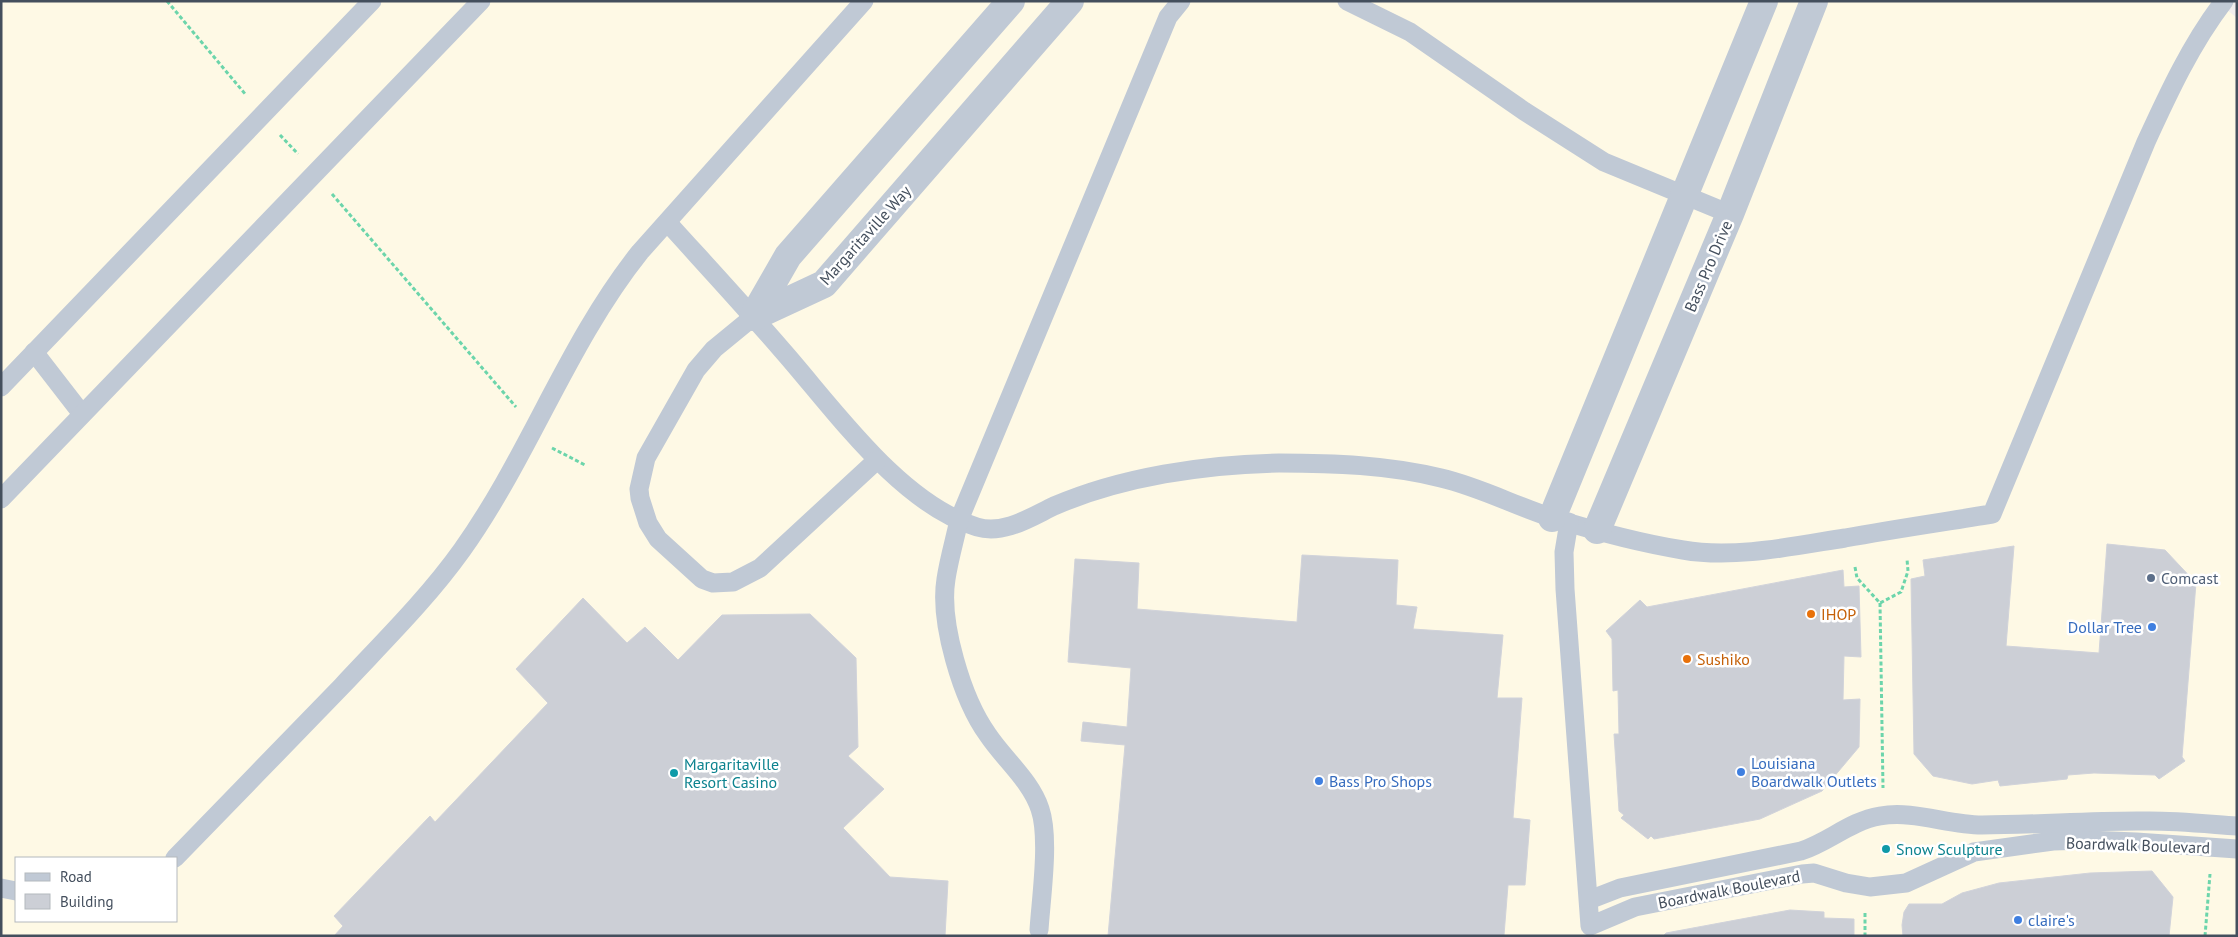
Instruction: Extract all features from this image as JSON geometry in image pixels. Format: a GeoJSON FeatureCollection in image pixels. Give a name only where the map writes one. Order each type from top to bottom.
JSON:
{"type":"FeatureCollection","features":[{"type":"Feature","properties":{"kind":"street"},"geometry":{"type":"LineString","coordinates":[[753,317],[788,256],[1011,1]]}},
{"type":"Feature","properties":{"kind":"street","name":"Margaritaville Way"},"geometry":{"type":"LineString","coordinates":[[753,317],[824,284],[1070,1]]}},
{"type":"Feature","properties":{"kind":"street"},"geometry":{"type":"LineString","coordinates":[[1561,520],[1686,195],[1764,1]]}},
{"type":"Feature","properties":{"kind":"street","name":"Bass Pro Drive"},"geometry":{"type":"LineString","coordinates":[[1597,530],[1730,214],[1814,1]]}},
{"type":"Feature","properties":{"kind":"lane"},"geometry":{"type":"LineString","coordinates":[[1,387],[372,1]]}},
{"type":"Feature","properties":{"kind":"lane"},"geometry":{"type":"LineString","coordinates":[[1,499],[481,1]]}},
{"type":"Feature","properties":{"kind":"lane"},"geometry":{"type":"LineString","coordinates":[[176,857],[382,644],[438,582],[458,555],[507,478],[612,288],[640,252],[668,223],[864,1]]}},
{"type":"Feature","properties":{"kind":"lane"},"geometry":{"type":"LineString","coordinates":[[1039,930],[1045,826],[1040,807],[1030,788],[984,729],[964,687],[952,650],[946,613],[946,580],[960,520],[1168,17],[1181,1]]}},
{"type":"Feature","properties":{"kind":"lane"},"geometry":{"type":"LineString","coordinates":[[1347,1],[1410,32],[1524,111],[1604,162],[1730,214]]}},
{"type":"Feature","properties":{"kind":"lane"},"geometry":{"type":"LineString","coordinates":[[668,223],[753,317],[877,460],[908,489],[942,512],[979,528],[993,530],[1008,526],[1067,501],[1145,478],[1239,465],[1279,463],[1342,464],[1412,472],[1443,478],[1561,520],[1685,550],[1727,552],[1794,546],[1992,514],[2146,142],[2167,96],[2190,53],[2224,1]]}},
{"type":"Feature","properties":{"kind":"lane"},"geometry":{"type":"LineString","coordinates":[[753,317],[714,349],[696,370],[646,458],[639,490],[640,498],[648,523],[658,539],[702,579],[713,583],[733,582],[760,568],[877,460]]}},
{"type":"Feature","properties":{"kind":"lane"},"geometry":{"type":"LineString","coordinates":[[34,352],[82,414]]}},
{"type":"Feature","properties":{"kind":"lane"},"geometry":{"type":"LineString","coordinates":[[1561,520],[1589,906]]}},
{"type":"Feature","properties":{"kind":"lane","name":"Boardwalk Boulevard"},"geometry":{"type":"LineString","coordinates":[[2237,826],[2148,820],[1980,826],[1904,815],[1882,816],[1862,820],[1846,827],[1812,848],[1620,888],[1589,906],[1590,926],[1636,907],[1802,874],[1814,873],[1846,883],[1870,886],[1906,883],[1974,852],[2053,842],[2086,840],[2237,849]]}},
{"type":"Feature","properties":{"kind":"lane"},"geometry":{"type":"LineString","coordinates":[[1,888],[15,891]]}},
{"type":"Feature","properties":{"kind":"path"},"geometry":{"type":"LineString","coordinates":[[167,1],[250,99]]}},
{"type":"Feature","properties":{"kind":"path"},"geometry":{"type":"LineString","coordinates":[[278,132],[302,158]]}},
{"type":"Feature","properties":{"kind":"path"},"geometry":{"type":"LineString","coordinates":[[326,186],[516,408]]}},
{"type":"Feature","properties":{"kind":"path"},"geometry":{"type":"LineString","coordinates":[[551,448],[585,465]]}},
{"type":"Feature","properties":{"kind":"path"},"geometry":{"type":"LineString","coordinates":[[1880,603],[1901,592],[1908,571],[1906,559]]}},
{"type":"Feature","properties":{"kind":"path"},"geometry":{"type":"LineString","coordinates":[[1855,567],[1857,578],[1880,603],[1883,788]]}},
{"type":"Feature","properties":{"kind":"path"},"geometry":{"type":"LineString","coordinates":[[2205,936],[2211,868]]}},
{"type":"Feature","properties":{"kind":"path"},"geometry":{"type":"LineString","coordinates":[[1864,905],[1865,936]]}},
{"type":"Feature","properties":{"kind":"shaded area"},"geometry":{"type":"Polygon","coordinates":[[[1,1],[2216,1],[2237,18],[2237,936],[1,936],[1,1]]]}},
{"type":"Feature","properties":{"kind":"building"},"geometry":{"type":"Polygon","coordinates":[[[2107,544],[2165,550],[2196,583],[2182,757],[2185,761],[2159,779],[2155,775],[2094,773],[2068,775],[2067,779],[2000,786],[1998,780],[1972,784],[1933,776],[1914,754],[1911,579],[1925,576],[1923,560],[2014,546],[2006,646],[2099,653],[2107,544]]]}},
{"type":"Feature","properties":{"kind":"building","name":"Bass Pro Shops"},"geometry":{"type":"Polygon","coordinates":[[[1302,555],[1398,560],[1396,605],[1417,607],[1413,629],[1503,635],[1497,698],[1522,698],[1513,818],[1530,820],[1525,885],[1508,885],[1504,935],[1108,936],[1125,745],[1081,741],[1083,722],[1127,727],[1131,668],[1068,662],[1075,559],[1139,563],[1137,609],[1297,622],[1302,555]]]}},
{"type":"Feature","properties":{"kind":"building"},"geometry":{"type":"Polygon","coordinates":[[[1843,570],[1844,587],[1859,586],[1861,657],[1844,656],[1843,700],[1860,699],[1859,747],[1822,791],[1760,819],[1654,839],[1651,836],[1648,839],[1621,818],[1624,815],[1619,811],[1614,734],[1619,734],[1618,690],[1613,691],[1612,639],[1606,631],[1640,600],[1647,607],[1843,570]]]}},
{"type":"Feature","properties":{"kind":"building","name":"Margaritaville Resort Casino"},"geometry":{"type":"Polygon","coordinates":[[[583,598],[627,643],[645,627],[678,660],[722,615],[810,614],[856,658],[858,747],[848,756],[884,789],[843,828],[890,877],[948,881],[945,936],[334,936],[343,926],[334,916],[430,816],[435,822],[548,703],[516,669],[583,598]]]}},
{"type":"Feature","properties":{"kind":"building"},"geometry":{"type":"Polygon","coordinates":[[[2152,871],[2173,897],[2169,936],[1903,936],[1904,912],[1909,904],[1942,904],[1962,893],[1999,883],[2090,873],[2152,871]]]}},
{"type":"Feature","properties":{"kind":"building"},"geometry":{"type":"Polygon","coordinates":[[[1790,910],[1824,912],[1824,918],[1854,919],[1854,936],[1663,936],[1666,933],[1790,910]]]}},
{"type":"Feature","properties":{"kind":"place","name":"Comcast"},"geometry":{"type":"Point","coordinates":[2151,578]}},
{"type":"Feature","properties":{"kind":"place","name":"IHOP"},"geometry":{"type":"Point","coordinates":[1811,614]}},
{"type":"Feature","properties":{"kind":"place","name":"Dollar Tree"},"geometry":{"type":"Point","coordinates":[2152,627]}},
{"type":"Feature","properties":{"kind":"place","name":"Sushiko"},"geometry":{"type":"Point","coordinates":[1687,659]}},
{"type":"Feature","properties":{"kind":"place","name":"Louisiana Boardwalk Outlets"},"geometry":{"type":"Point","coordinates":[1741,772]}},
{"type":"Feature","properties":{"kind":"place","name":"Margaritaville Resort Casino"},"geometry":{"type":"Point","coordinates":[674,773]}},
{"type":"Feature","properties":{"kind":"place","name":"Bass Pro Shops"},"geometry":{"type":"Point","coordinates":[1319,781]}},
{"type":"Feature","properties":{"kind":"place","name":"Snow Sculpture"},"geometry":{"type":"Point","coordinates":[1886,849]}},
{"type":"Feature","properties":{"kind":"place","name":"claire's"},"geometry":{"type":"Point","coordinates":[2018,920]}}]}
